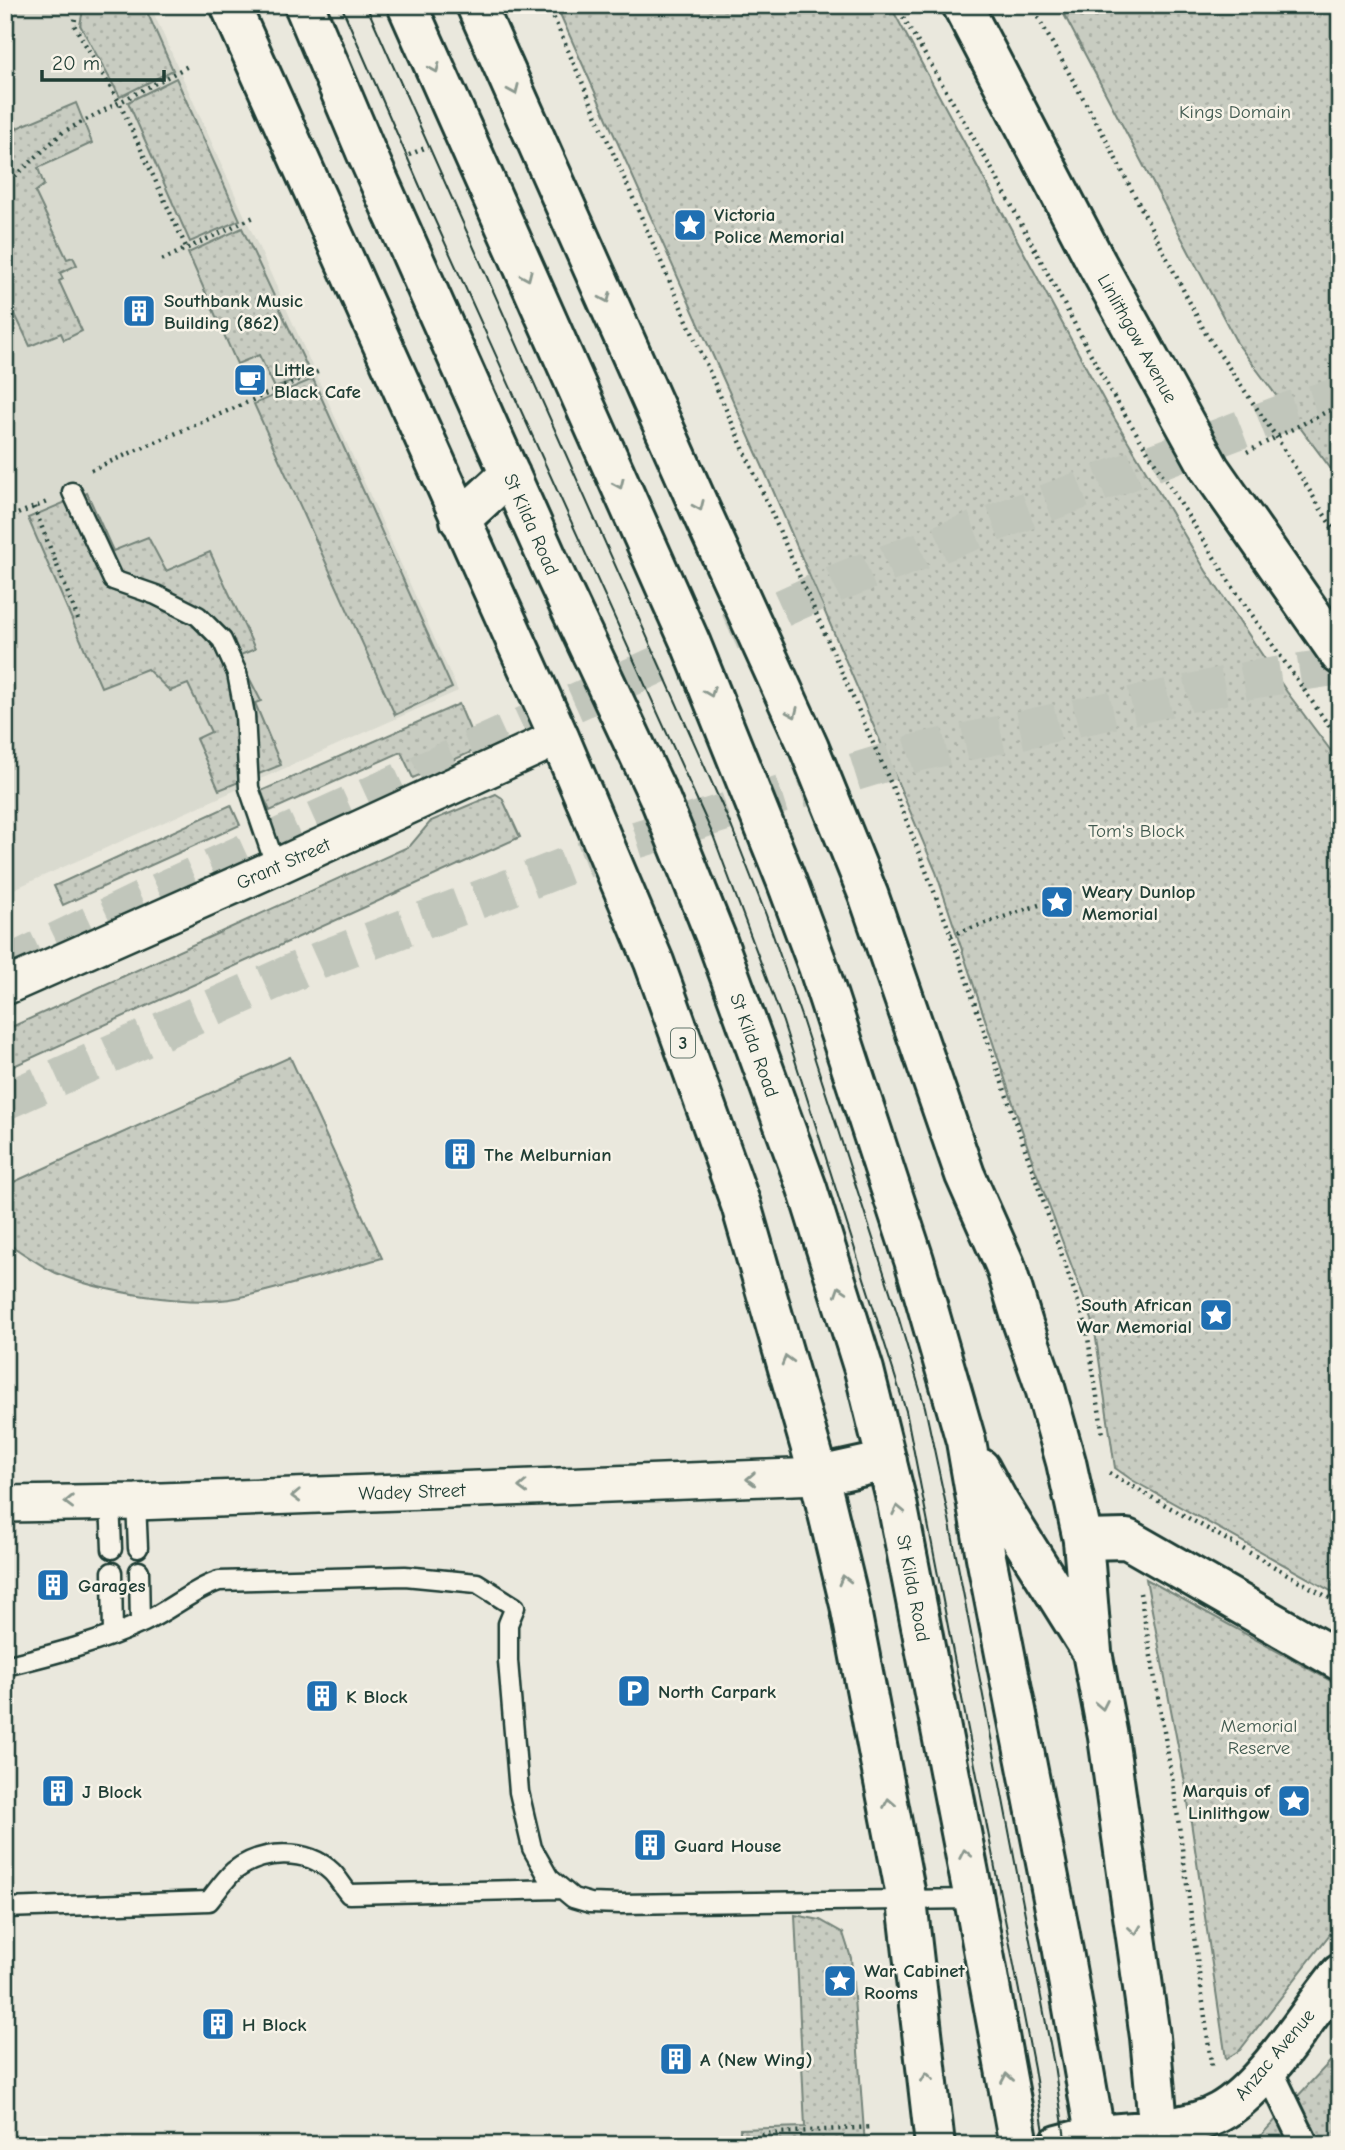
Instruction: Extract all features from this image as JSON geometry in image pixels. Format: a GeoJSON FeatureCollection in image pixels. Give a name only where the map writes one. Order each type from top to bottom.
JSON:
{"type":"FeatureCollection","features":[{"type":"Feature","properties":{"kind":"main road","name":"3"},"geometry":{"type":"LineString","coordinates":[[230,5],[559,737],[654,961],[741,1205],[819,1476],[850,1605],[907,1902],[935,2145]]}},
{"type":"Feature","properties":{"kind":"main road","name":"St Kilda Road"},"geometry":{"type":"LineString","coordinates":[[304,5],[366,152],[579,629],[660,799],[720,950],[807,1188],[853,1333],[887,1461],[974,1899],[1019,2145]]}},
{"type":"Feature","properties":{"kind":"main road"},"geometry":{"type":"LineString","coordinates":[[407,5],[691,644],[818,966],[914,1260],[966,1441],[1065,1960],[1096,2140]]}},
{"type":"Feature","properties":{"kind":"main road"},"geometry":{"type":"LineString","coordinates":[[476,5],[809,748],[868,894],[965,1175],[1005,1265],[1044,1384],[1066,1462],[1083,1540],[1092,1651],[1108,1737],[1149,2024],[1159,2137]]}},
{"type":"Feature","properties":{"kind":"main road","name":"Linlithgow Avenue"},"geometry":{"type":"LineString","coordinates":[[962,5],[1097,264],[1210,469],[1340,655]]}},
{"type":"Feature","properties":{"kind":"main road"},"geometry":{"type":"LineString","coordinates":[[460,520],[510,474]]}},
{"type":"Feature","properties":{"kind":"main road"},"geometry":{"type":"LineString","coordinates":[[966,1441],[999,1503],[1092,1651]]}},
{"type":"Feature","properties":{"kind":"main road"},"geometry":{"type":"LineString","coordinates":[[819,1476],[887,1461]]}},
{"type":"Feature","properties":{"kind":"main road"},"geometry":{"type":"LineString","coordinates":[[1083,1540],[1127,1539],[1340,1661]]}},
{"type":"Feature","properties":{"kind":"main road","name":"Anzac Avenue"},"geometry":{"type":"LineString","coordinates":[[1058,2145],[1159,2137],[1221,2112],[1245,2095],[1340,1974]]}},
{"type":"Feature","properties":{"kind":"street","name":"Grant Street"},"geometry":{"type":"LineString","coordinates":[[5,987],[559,737]]}},
{"type":"Feature","properties":{"kind":"street","name":"Wadey Street"},"geometry":{"type":"LineString","coordinates":[[5,1504],[819,1476]]}},
{"type":"Feature","properties":{"kind":"street"},"geometry":{"type":"LineString","coordinates":[[1268,2068],[1305,2145]]}},
{"type":"Feature","properties":{"kind":"lane"},"geometry":{"type":"LineString","coordinates":[[72,492],[113,580],[156,595],[198,615],[222,640],[237,673],[245,715],[249,788],[276,867]]}},
{"type":"Feature","properties":{"kind":"lane"},"geometry":{"type":"LineString","coordinates":[[123,1502],[138,1548]]}},
{"type":"Feature","properties":{"kind":"lane"},"geometry":{"type":"LineString","coordinates":[[112,1549],[123,1502]]}},
{"type":"Feature","properties":{"kind":"lane"},"geometry":{"type":"LineString","coordinates":[[139,1571],[141,1624]]}},
{"type":"Feature","properties":{"kind":"lane"},"geometry":{"type":"LineString","coordinates":[[112,1572],[113,1635]]}},
{"type":"Feature","properties":{"kind":"lane"},"geometry":{"type":"LineString","coordinates":[[5,1666],[113,1635],[141,1624],[163,1613],[198,1589],[219,1581],[405,1576],[477,1583],[515,1607],[509,1624],[508,1661],[519,1793],[526,1832],[532,1849],[549,1878],[573,1898],[621,1904],[974,1899]]}},
{"type":"Feature","properties":{"kind":"lane"},"geometry":{"type":"LineString","coordinates":[[5,1908],[209,1901],[233,1872],[253,1859],[284,1853],[312,1860],[331,1871],[348,1894],[559,1889]]}},
{"type":"Feature","properties":{"kind":"path"},"geometry":{"type":"LineString","coordinates":[[77,5],[74,25],[119,102],[187,249]]}},
{"type":"Feature","properties":{"kind":"path"},"geometry":{"type":"LineString","coordinates":[[548,5],[886,770],[951,935],[1086,1325],[1105,1446]]}},
{"type":"Feature","properties":{"kind":"path"},"geometry":{"type":"LineString","coordinates":[[1031,5],[1103,134],[1206,334],[1277,439],[1340,540]]}},
{"type":"Feature","properties":{"kind":"path"},"geometry":{"type":"LineString","coordinates":[[5,186],[63,132],[190,65]]}},
{"type":"Feature","properties":{"kind":"path"},"geometry":{"type":"LineString","coordinates":[[162,260],[254,217]]}},
{"type":"Feature","properties":{"kind":"path"},"geometry":{"type":"LineString","coordinates":[[5,519],[72,492],[83,474],[322,370]]}},
{"type":"Feature","properties":{"kind":"path"},"geometry":{"type":"LineString","coordinates":[[1210,469],[1277,439],[1340,405]]}},
{"type":"Feature","properties":{"kind":"path"},"geometry":{"type":"LineString","coordinates":[[34,507],[78,619]]}},
{"type":"Feature","properties":{"kind":"path"},"geometry":{"type":"LineString","coordinates":[[951,935],[1040,905]]}},
{"type":"Feature","properties":{"kind":"path"},"geometry":{"type":"LineString","coordinates":[[1110,1479],[1109,1472],[1340,1604]]}},
{"type":"Feature","properties":{"kind":"path"},"geometry":{"type":"LineString","coordinates":[[1127,1539],[1137,1573],[1174,1789],[1212,2068],[1221,2112]]}},
{"type":"Feature","properties":{"kind":"path"},"geometry":{"type":"LineString","coordinates":[[752,2145],[763,2134],[872,2127]]}},
{"type":"Feature","properties":{"kind":"shaded area"},"geometry":{"type":"Polygon","coordinates":[[[5,5],[150,5],[458,691],[5,893],[5,5]]]}},
{"type":"Feature","properties":{"kind":"green space"},"geometry":{"type":"Polygon","coordinates":[[[84,5],[144,5],[173,70],[120,97],[80,25],[84,5]]]}},
{"type":"Feature","properties":{"kind":"green space","name":"Tom's Block"},"geometry":{"type":"Polygon","coordinates":[[[556,5],[890,5],[1107,406],[1206,571],[1287,692],[1340,763],[1340,1596],[1115,1468],[1094,1325],[1035,1169],[936,872],[769,481],[556,5]]]}},
{"type":"Feature","properties":{"kind":"green space","name":"Kings Domain"},"geometry":{"type":"Polygon","coordinates":[[[1059,5],[1340,5],[1340,481],[1237,343],[1059,5]]]}},
{"type":"Feature","properties":{"kind":"green space"},"geometry":{"type":"Polygon","coordinates":[[[176,78],[240,220],[190,242],[128,102],[176,78]]]}},
{"type":"Feature","properties":{"kind":"green space"},"geometry":{"type":"Polygon","coordinates":[[[76,103],[92,143],[38,168],[44,185],[35,192],[67,259],[73,257],[77,265],[60,273],[63,279],[59,281],[82,331],[64,340],[61,333],[30,346],[5,293],[5,133],[76,103]]]}},
{"type":"Feature","properties":{"kind":"green space"},"geometry":{"type":"Polygon","coordinates":[[[242,228],[311,375],[275,388],[259,355],[237,364],[188,253],[242,228]]]}},
{"type":"Feature","properties":{"kind":"green space"},"geometry":{"type":"Polygon","coordinates":[[[313,379],[452,688],[395,715],[254,404],[313,379]]]}},
{"type":"Feature","properties":{"kind":"green space"},"geometry":{"type":"Polygon","coordinates":[[[87,493],[113,551],[148,537],[166,571],[210,552],[255,649],[238,656],[261,701],[255,703],[281,765],[219,790],[196,739],[211,732],[188,684],[170,691],[147,669],[101,687],[28,518],[87,493]]]}},
{"type":"Feature","properties":{"kind":"green space"},"geometry":{"type":"Polygon","coordinates":[[[459,704],[478,749],[413,778],[401,752],[270,811],[261,791],[459,704]]]}},
{"type":"Feature","properties":{"kind":"green space"},"geometry":{"type":"Polygon","coordinates":[[[496,794],[502,798],[520,837],[5,1070],[5,1030],[410,846],[431,821],[496,794]]]}},
{"type":"Feature","properties":{"kind":"green space"},"geometry":{"type":"Polygon","coordinates":[[[231,805],[240,825],[63,905],[54,886],[231,805]]]}},
{"type":"Feature","properties":{"kind":"green space"},"geometry":{"type":"Polygon","coordinates":[[[290,1057],[382,1258],[254,1294],[194,1301],[120,1292],[75,1280],[50,1270],[5,1242],[5,1186],[290,1057]]]}},
{"type":"Feature","properties":{"kind":"green space","name":"Memorial Reserve"},"geometry":{"type":"Polygon","coordinates":[[[1146,1579],[1340,1686],[1340,1921],[1240,2050],[1226,2059],[1186,1788],[1146,1579]]]}},
{"type":"Feature","properties":{"kind":"green space"},"geometry":{"type":"Polygon","coordinates":[[[795,1915],[820,1920],[843,1933],[851,1958],[865,2145],[740,2145],[740,2129],[805,2127],[795,1915]]]}},
{"type":"Feature","properties":{"kind":"green space"},"geometry":{"type":"Polygon","coordinates":[[[1340,2051],[1340,2145],[1252,2145],[1340,2051]]]}},
{"type":"Feature","properties":{"kind":"tunnel"},"geometry":{"type":"LineString","coordinates":[[5,966],[165,889],[844,580],[1292,410],[1340,396]]}},
{"type":"Feature","properties":{"kind":"tunnel"},"geometry":{"type":"LineString","coordinates":[[5,1101],[318,961],[632,841],[920,752],[1250,680],[1340,666]]}},
{"type":"Feature","properties":{"kind":"tram line"},"geometry":{"type":"LineString","coordinates":[[341,5],[432,214],[713,835],[783,1022],[906,1411],[1034,2068],[1046,2145]]}},
{"type":"Feature","properties":{"kind":"tram line"},"geometry":{"type":"LineString","coordinates":[[366,5],[732,828],[801,1016],[925,1407],[1054,2065],[1066,2145]]}},
{"type":"Feature","properties":{"kind":"place","name":"Victoria Police Memorial"},"geometry":{"type":"Point","coordinates":[690,225]}},
{"type":"Feature","properties":{"kind":"place","name":"Southbank Music Building (862)"},"geometry":{"type":"Point","coordinates":[139,311]}},
{"type":"Feature","properties":{"kind":"place","name":"Little Black Cafe"},"geometry":{"type":"Point","coordinates":[250,380]}},
{"type":"Feature","properties":{"kind":"place","name":"Weary Dunlop Memorial"},"geometry":{"type":"Point","coordinates":[1057,902]}},
{"type":"Feature","properties":{"kind":"place","name":"The Melburnian"},"geometry":{"type":"Point","coordinates":[460,1154]}},
{"type":"Feature","properties":{"kind":"place","name":"South African War Memorial"},"geometry":{"type":"Point","coordinates":[1216,1315]}},
{"type":"Feature","properties":{"kind":"place","name":"Garages"},"geometry":{"type":"Point","coordinates":[53,1585]}},
{"type":"Feature","properties":{"kind":"place","name":"North Carpark"},"geometry":{"type":"Point","coordinates":[634,1691]}},
{"type":"Feature","properties":{"kind":"place","name":"K Block"},"geometry":{"type":"Point","coordinates":[322,1696]}},
{"type":"Feature","properties":{"kind":"place","name":"J Block"},"geometry":{"type":"Point","coordinates":[58,1791]}},
{"type":"Feature","properties":{"kind":"place","name":"Marquis of Linlithgow"},"geometry":{"type":"Point","coordinates":[1294,1801]}},
{"type":"Feature","properties":{"kind":"place","name":"Guard House"},"geometry":{"type":"Point","coordinates":[650,1845]}},
{"type":"Feature","properties":{"kind":"place","name":"War Cabinet Rooms"},"geometry":{"type":"Point","coordinates":[840,1981]}},
{"type":"Feature","properties":{"kind":"place","name":"H Block"},"geometry":{"type":"Point","coordinates":[218,2024]}},
{"type":"Feature","properties":{"kind":"place","name":"A (New Wing)"},"geometry":{"type":"Point","coordinates":[676,2059]}}]}
